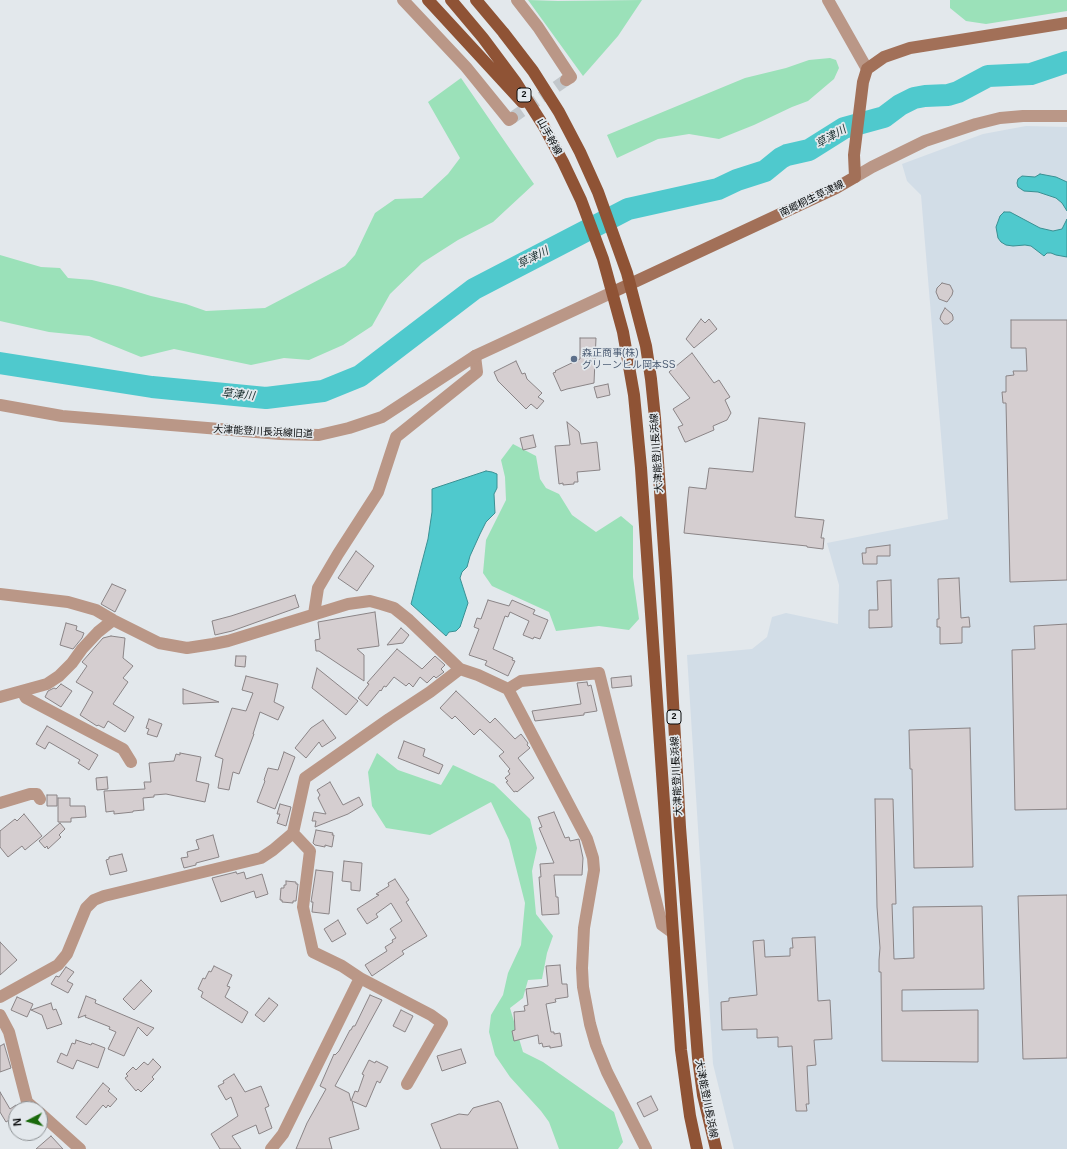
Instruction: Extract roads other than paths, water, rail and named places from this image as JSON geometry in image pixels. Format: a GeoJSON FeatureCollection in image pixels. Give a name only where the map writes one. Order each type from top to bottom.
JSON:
{"type":"FeatureCollection","features":[{"type":"Feature","properties":{"kind":"main road"},"geometry":{"type":"LineString","coordinates":[[428,0],[543,125]]}},
{"type":"Feature","properties":{"kind":"main road","name":"山手幹線"},"geometry":{"type":"LineString","coordinates":[[451,0],[515,81],[543,125],[581,200],[613,292]]}},
{"type":"Feature","properties":{"kind":"main road","name":"山手幹線"},"geometry":{"type":"LineString","coordinates":[[476,0],[503,32],[537,77],[559,112],[580,152],[598,192],[630,285]]}},
{"type":"Feature","properties":{"kind":"main road"},"geometry":{"type":"LineString","coordinates":[[867,69],[884,57],[910,48],[1067,23]]}},
{"type":"Feature","properties":{"kind":"main road","name":"南郷桐生草津線"},"geometry":{"type":"LineString","coordinates":[[613,292],[829,191],[855,177],[854,155],[860,97],[867,69]]}},
{"type":"Feature","properties":{"kind":"main road","name":"大津能登川長浜線"},"geometry":{"type":"LineString","coordinates":[[630,285],[646,346],[651,379],[666,578],[680,827],[698,1058],[703,1095],[716,1149]]}},
{"type":"Feature","properties":{"kind":"main road","name":"大津能登川長浜線"},"geometry":{"type":"LineString","coordinates":[[613,292],[623,332],[638,430],[681,1050],[690,1116],[697,1149]]}},
{"type":"Feature","properties":{"kind":"street"},"geometry":{"type":"LineString","coordinates":[[403,0],[466,67],[509,120],[512,118]]}},
{"type":"Feature","properties":{"kind":"street"},"geometry":{"type":"LineString","coordinates":[[517,0],[571,77],[566,80]]}},
{"type":"Feature","properties":{"kind":"street"},"geometry":{"type":"LineString","coordinates":[[828,0],[867,69]]}},
{"type":"Feature","properties":{"kind":"street"},"geometry":{"type":"LineString","coordinates":[[855,177],[872,166],[925,141],[976,124],[1000,118],[1023,116],[1067,116]]}},
{"type":"Feature","properties":{"kind":"street","name":"大津能登川長浜線旧道"},"geometry":{"type":"LineString","coordinates":[[0,405],[62,416],[280,434],[319,435],[349,428],[382,417],[476,356],[613,292]]}},
{"type":"Feature","properties":{"kind":"street"},"geometry":{"type":"LineString","coordinates":[[314,614],[318,588],[378,492],[396,437],[477,372],[476,356]]}},
{"type":"Feature","properties":{"kind":"street"},"geometry":{"type":"LineString","coordinates":[[0,594],[68,602],[96,610],[112,620],[159,643],[188,648],[231,640],[348,604],[370,601],[394,608],[409,620],[460,669],[478,675],[508,689],[587,839],[593,858],[594,870],[584,928],[582,968],[590,1024],[596,1045],[607,1072],[646,1149]]}},
{"type":"Feature","properties":{"kind":"street"},"geometry":{"type":"LineString","coordinates":[[0,697],[47,684],[59,676],[72,664],[82,648],[112,620]]}},
{"type":"Feature","properties":{"kind":"street"},"geometry":{"type":"LineString","coordinates":[[0,997],[58,964],[67,954],[86,908],[94,900],[104,896],[261,858],[273,850],[293,833],[305,778],[430,692],[460,669]]}},
{"type":"Feature","properties":{"kind":"street"},"geometry":{"type":"LineString","coordinates":[[508,689],[521,681],[599,673],[662,925],[673,934]]}},
{"type":"Feature","properties":{"kind":"street"},"geometry":{"type":"LineString","coordinates":[[22,691],[26,698],[123,749],[132,762]]}},
{"type":"Feature","properties":{"kind":"street"},"geometry":{"type":"LineString","coordinates":[[0,803],[30,794],[37,794],[40,800]]}},
{"type":"Feature","properties":{"kind":"street"},"geometry":{"type":"LineString","coordinates":[[293,833],[310,851],[303,907],[313,952],[342,966],[360,978],[431,1015],[442,1023],[408,1084]]}},
{"type":"Feature","properties":{"kind":"street"},"geometry":{"type":"LineString","coordinates":[[271,1149],[283,1134],[360,978]]}},
{"type":"Feature","properties":{"kind":"street"},"geometry":{"type":"LineString","coordinates":[[0,1015],[10,1032],[28,1101]]}},
{"type":"Feature","properties":{"kind":"street"},"geometry":{"type":"LineString","coordinates":[[48,1120],[80,1149]]}},
{"type":"Feature","properties":{"kind":"water"},"geometry":{"type":"Polygon","coordinates":[[[1040,174],[1056,177],[1067,182],[1067,211],[1062,203],[1056,198],[1038,192],[1024,191],[1018,187],[1018,179],[1022,176],[1035,177],[1040,174]]]}},
{"type":"Feature","properties":{"kind":"water"},"geometry":{"type":"Polygon","coordinates":[[[1004,212],[1010,212],[1040,228],[1053,231],[1062,229],[1067,219],[1067,257],[1051,253],[1047,253],[1044,256],[1031,246],[1013,246],[1006,245],[1001,242],[998,238],[996,227],[1000,216],[1004,212]]]}},
{"type":"Feature","properties":{"kind":"water"},"geometry":{"type":"Polygon","coordinates":[[[486,471],[497,474],[497,488],[494,494],[495,513],[486,522],[470,556],[467,567],[462,572],[460,578],[468,603],[460,627],[456,631],[449,632],[446,636],[411,604],[428,539],[432,512],[432,489],[486,471]]]}},
{"type":"Feature","properties":{"kind":"waterway","name":"草津川"},"geometry":{"type":"LineString","coordinates":[[0,363],[152,387],[266,398],[323,391],[360,376],[474,289],[628,209],[718,189],[737,180],[765,171],[787,155],[809,150],[844,128],[884,117],[900,105],[914,98],[948,95],[958,92],[988,76],[1031,74],[1067,62]]}},
{"type":"Feature","properties":{"kind":"tunnel"},"geometry":{"type":"LineString","coordinates":[[512,118],[566,80]]}},
{"type":"Feature","properties":{"kind":"place","name":"森正商事(株) グリーンヒル岡本SS"},"geometry":{"type":"Point","coordinates":[574,359]}}]}
